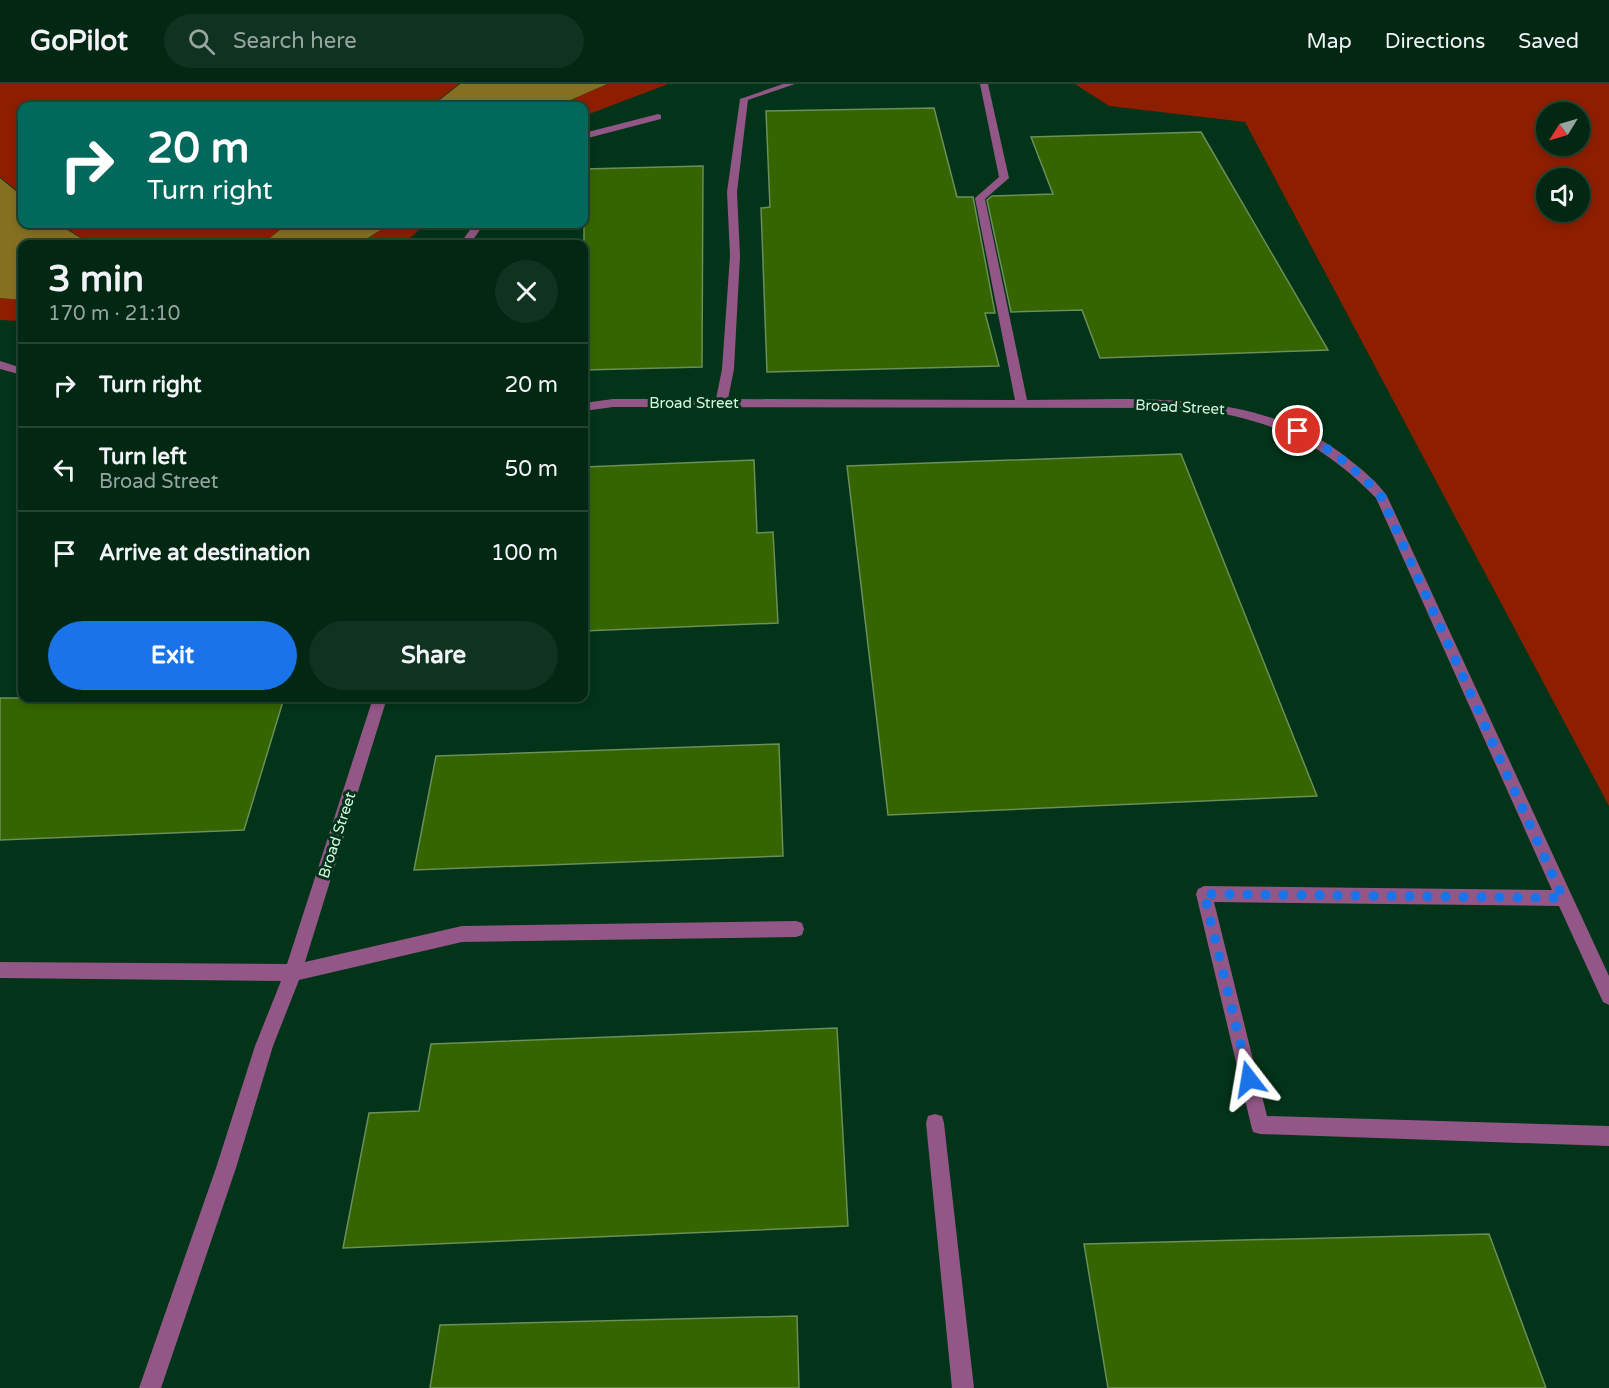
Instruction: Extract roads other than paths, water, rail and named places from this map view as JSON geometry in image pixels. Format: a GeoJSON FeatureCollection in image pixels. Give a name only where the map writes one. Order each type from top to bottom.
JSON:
{"type":"FeatureCollection","features":[{"type":"Feature","properties":{"kind":"street"},"geometry":{"type":"LineString","coordinates":[[721,403],[728,369],[735,255],[732,192],[744,99],[791,84]]}},
{"type":"Feature","properties":{"kind":"street"},"geometry":{"type":"LineString","coordinates":[[984,84],[1004,178],[980,198],[1022,404]]}},
{"type":"Feature","properties":{"kind":"street"},"geometry":{"type":"LineString","coordinates":[[588,135],[658,117]]}},
{"type":"Feature","properties":{"kind":"street"},"geometry":{"type":"LineString","coordinates":[[0,365],[18,371]]}},
{"type":"Feature","properties":{"kind":"street","name":"Broad Street"},"geometry":{"type":"LineString","coordinates":[[588,406],[613,403],[1190,404],[1227,409],[1264,418],[1298,431],[1329,449],[1357,470],[1381,496],[1609,996]]}},
{"type":"Feature","properties":{"kind":"street","name":"Broad Street"},"geometry":{"type":"LineString","coordinates":[[150,1388],[226,1168],[264,1046],[293,973],[379,702]]}},
{"type":"Feature","properties":{"kind":"street"},"geometry":{"type":"LineString","coordinates":[[1563,898],[1204,894],[1260,1125],[1609,1136]]}},
{"type":"Feature","properties":{"kind":"street"},"geometry":{"type":"LineString","coordinates":[[0,970],[293,973],[462,934],[796,929]]}},
{"type":"Feature","properties":{"kind":"street"},"geometry":{"type":"LineString","coordinates":[[936,1123],[963,1388]]}}]}
